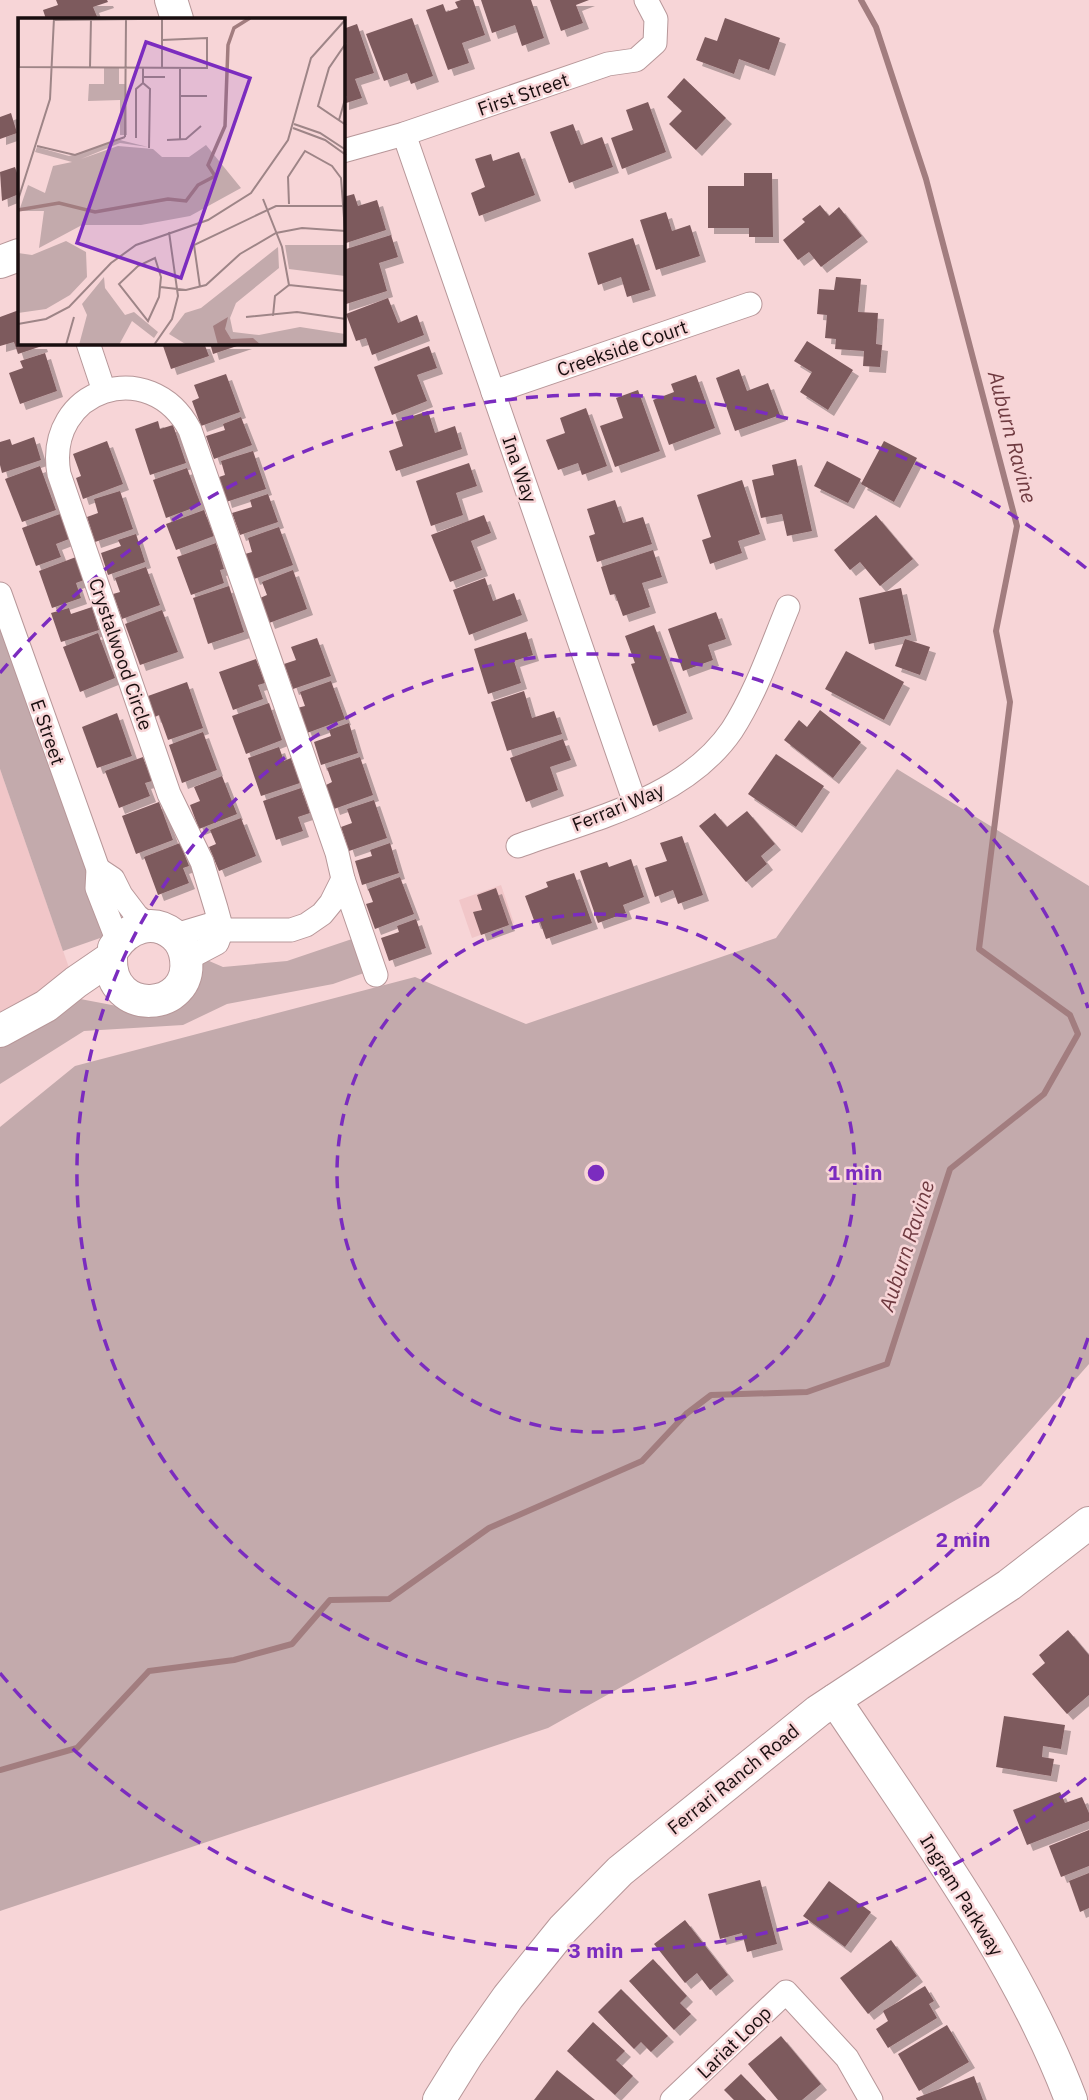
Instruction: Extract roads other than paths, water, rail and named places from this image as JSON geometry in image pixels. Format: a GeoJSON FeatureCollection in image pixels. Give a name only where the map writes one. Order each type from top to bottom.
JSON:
{"type":"FeatureCollection","features":[{"type":"Feature","properties":{"kind":"street"},"geometry":{"type":"LineString","coordinates":[[171,0],[177,18]]}},
{"type":"Feature","properties":{"kind":"street","name":"First Street"},"geometry":{"type":"LineString","coordinates":[[345,151],[363,148],[608,64],[636,60],[655,43],[656,19],[646,0]]}},
{"type":"Feature","properties":{"kind":"street","name":"Ina Way"},"geometry":{"type":"LineString","coordinates":[[404,134],[635,803]]}},
{"type":"Feature","properties":{"kind":"street"},"geometry":{"type":"LineString","coordinates":[[0,262],[18,255]]}},
{"type":"Feature","properties":{"kind":"street","name":"Creekside Court"},"geometry":{"type":"LineString","coordinates":[[493,392],[750,303]]}},
{"type":"Feature","properties":{"kind":"street"},"geometry":{"type":"LineString","coordinates":[[89,345],[104,391],[116,388],[145,390],[168,401],[177,409],[190,430],[337,853],[343,879],[376,975]]}},
{"type":"Feature","properties":{"kind":"street","name":"Crystalwood Circle"},"geometry":{"type":"LineString","coordinates":[[104,391],[80,404],[64,426],[57,450],[59,474],[169,794],[202,862],[222,930]]}},
{"type":"Feature","properties":{"kind":"street","name":"E Street"},"geometry":{"type":"LineString","coordinates":[[0,594],[98,869],[97,888],[115,934],[113,953]]}},
{"type":"Feature","properties":{"kind":"street","name":"Ferrari Way"},"geometry":{"type":"LineString","coordinates":[[518,846],[635,803],[665,790],[691,774],[731,730],[750,698],[788,607]]}},
{"type":"Feature","properties":{"kind":"street","name":"E Street"},"geometry":{"type":"LineString","coordinates":[[98,869],[113,879],[137,916],[161,930]]}},
{"type":"Feature","properties":{"kind":"street"},"geometry":{"type":"LineString","coordinates":[[0,1031],[46,1006],[113,953],[127,933],[142,926],[179,934],[209,925],[222,930],[291,930],[306,925],[326,909],[343,879]]}},
{"type":"Feature","properties":{"kind":"street"},"geometry":{"type":"LineString","coordinates":[[46,1006],[100,995],[126,994],[143,1001],[171,995],[183,981],[187,962],[183,946],[161,930]]}},
{"type":"Feature","properties":{"kind":"street"},"geometry":{"type":"LineString","coordinates":[[187,962],[216,943],[222,930]]}},
{"type":"Feature","properties":{"kind":"street"},"geometry":{"type":"LineString","coordinates":[[113,953],[114,978],[126,994]]}},
{"type":"Feature","properties":{"kind":"street","name":"Ferrari Ranch Road"},"geometry":{"type":"LineString","coordinates":[[439,2100],[508,1997],[563,1929],[620,1871],[835,1700],[1009,1585],[1089,1523]]}},
{"type":"Feature","properties":{"kind":"street","name":"Ingram Parkway"},"geometry":{"type":"LineString","coordinates":[[835,1700],[945,1865],[999,1953],[1035,2017],[1071,2100]]}},
{"type":"Feature","properties":{"kind":"street","name":"Lariat Loop"},"geometry":{"type":"LineString","coordinates":[[672,2100],[786,1992],[847,2058],[871,2100]]}},
{"type":"Feature","properties":{"kind":"waterway","name":"Auburn Ravine"},"geometry":{"type":"LineString","coordinates":[[0,1770],[77,1748],[149,1671],[234,1660],[292,1644],[330,1600],[389,1599],[489,1528],[642,1461],[686,1414],[711,1395],[807,1392],[887,1364],[950,1169],[1044,1094],[1078,1034],[1070,1015],[979,949],[1010,702],[996,631],[1017,526],[926,179],[876,27],[861,0]]}}]}
